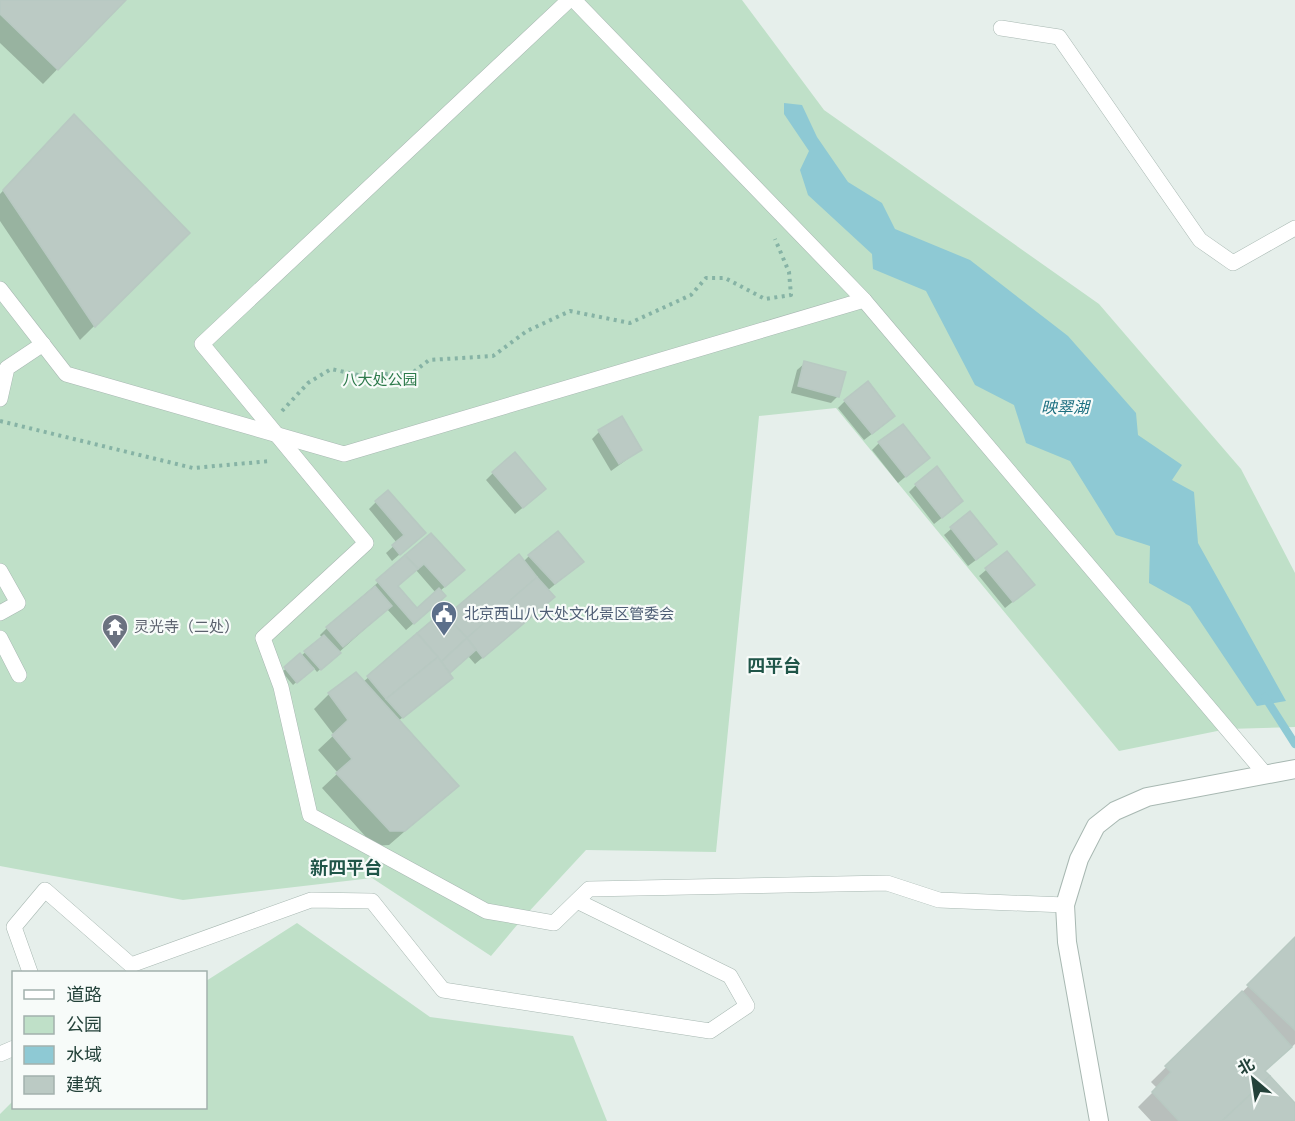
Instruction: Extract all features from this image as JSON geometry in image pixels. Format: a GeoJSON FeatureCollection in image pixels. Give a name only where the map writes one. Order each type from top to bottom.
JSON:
{"type":"FeatureCollection","features":[{"type":"Feature","properties":{"kind":"street"},"geometry":{"type":"LineString","coordinates":[[1099,1121],[1067,942],[1065,905],[1079,859],[1096,826],[1115,811],[1146,797],[1295,769]]}},
{"type":"Feature","properties":{"kind":"lane"},"geometry":{"type":"LineString","coordinates":[[569,0],[202,344],[294,459],[366,543],[263,638],[281,687],[310,815],[486,910],[554,923],[589,890],[887,883],[939,900],[1065,905]]}},
{"type":"Feature","properties":{"kind":"lane"},"geometry":{"type":"LineString","coordinates":[[574,0],[864,300],[1266,775]]}},
{"type":"Feature","properties":{"kind":"lane"},"geometry":{"type":"LineString","coordinates":[[1001,28],[1059,37],[1200,240],[1233,263],[1295,228]]}},
{"type":"Feature","properties":{"kind":"lane"},"geometry":{"type":"LineString","coordinates":[[0,289],[66,374],[344,454],[864,300]]}},
{"type":"Feature","properties":{"kind":"lane"},"geometry":{"type":"LineString","coordinates":[[0,399],[7,368],[43,344]]}},
{"type":"Feature","properties":{"kind":"lane"},"geometry":{"type":"LineString","coordinates":[[0,571],[18,603],[0,614]]}},
{"type":"Feature","properties":{"kind":"lane"},"geometry":{"type":"LineString","coordinates":[[0,638],[20,675]]}},
{"type":"Feature","properties":{"kind":"lane"},"geometry":{"type":"LineString","coordinates":[[30,971],[14,927],[45,890],[131,965],[310,900],[372,902],[443,990],[710,1031],[747,1006],[730,976],[577,901]]}},
{"type":"Feature","properties":{"kind":"path"},"geometry":{"type":"LineString","coordinates":[[286,406],[308,383],[331,369],[367,377],[392,372],[411,374],[429,360],[493,356],[527,331],[570,311],[630,323],[691,295],[706,278],[725,278],[765,299],[791,295],[789,272],[771,229]]}},
{"type":"Feature","properties":{"kind":"path"},"geometry":{"type":"LineString","coordinates":[[0,421],[193,468],[294,459]]}},
{"type":"Feature","properties":{"kind":"green space","name":"八大处公园"},"geometry":{"type":"Polygon","coordinates":[[[0,0],[742,0],[824,110],[1099,304],[1241,469],[1295,573],[1295,727],[1227,729],[1119,751],[836,408],[759,416],[716,852],[586,850],[491,956],[372,878],[183,900],[0,866],[0,0]]]}},
{"type":"Feature","properties":{"kind":"green space"},"geometry":{"type":"Polygon","coordinates":[[[297,923],[430,1017],[573,1036],[607,1121],[0,1121],[0,1114],[12,1102],[12,1109],[207,1109],[207,980],[297,923]]]}},
{"type":"Feature","properties":{"kind":"water","name":"映翠湖"},"geometry":{"type":"Polygon","coordinates":[[[784,103],[802,105],[817,137],[848,182],[882,203],[895,229],[970,260],[1068,336],[1136,413],[1138,435],[1182,465],[1172,480],[1194,492],[1198,543],[1286,701],[1257,706],[1190,606],[1149,583],[1150,546],[1116,535],[1070,461],[1026,443],[1014,405],[975,385],[926,291],[873,269],[872,254],[808,195],[800,170],[809,151],[784,114],[784,103]]]}},
{"type":"Feature","properties":{"kind":"building"},"geometry":{"type":"Polygon","coordinates":[[[0,0],[126,0],[58,70],[0,14],[0,0]]]}},
{"type":"Feature","properties":{"kind":"building"},"geometry":{"type":"Polygon","coordinates":[[[74,114],[190,233],[95,327],[3,190],[74,114]]]}},
{"type":"Feature","properties":{"kind":"building"},"geometry":{"type":"Polygon","coordinates":[[[804,361],[846,372],[839,397],[798,386],[804,361]]]}},
{"type":"Feature","properties":{"kind":"building"},"geometry":{"type":"Polygon","coordinates":[[[868,381],[895,416],[872,434],[844,400],[868,381]]]}},
{"type":"Feature","properties":{"kind":"building"},"geometry":{"type":"Polygon","coordinates":[[[622,416],[642,450],[619,464],[598,430],[622,416]]]}},
{"type":"Feature","properties":{"kind":"building"},"geometry":{"type":"Polygon","coordinates":[[[903,424],[930,458],[906,477],[878,442],[903,424]]]}},
{"type":"Feature","properties":{"kind":"building"},"geometry":{"type":"Polygon","coordinates":[[[515,452],[546,489],[523,508],[492,472],[515,452]]]}},
{"type":"Feature","properties":{"kind":"building"},"geometry":{"type":"Polygon","coordinates":[[[937,466],[963,501],[942,518],[915,484],[937,466]]]}},
{"type":"Feature","properties":{"kind":"building"},"geometry":{"type":"Polygon","coordinates":[[[388,490],[426,533],[400,555],[392,545],[404,535],[375,501],[388,490]]]}},
{"type":"Feature","properties":{"kind":"building"},"geometry":{"type":"Polygon","coordinates":[[[970,511],[997,544],[976,560],[950,527],[970,511]]]}},
{"type":"Feature","properties":{"kind":"building"},"geometry":{"type":"Polygon","coordinates":[[[558,531],[584,562],[555,584],[528,555],[558,531]]]}},
{"type":"Feature","properties":{"kind":"building"},"geometry":{"type":"Polygon","coordinates":[[[431,533],[465,570],[445,587],[424,564],[418,569],[405,555],[431,533]]]}},
{"type":"Feature","properties":{"kind":"building"},"geometry":{"type":"Polygon","coordinates":[[[1007,551],[1035,585],[1013,602],[985,568],[1007,551]]]}},
{"type":"Feature","properties":{"kind":"building"},"geometry":{"type":"Polygon","coordinates":[[[519,554],[537,577],[467,638],[446,616],[519,554]]]}},
{"type":"Feature","properties":{"kind":"building"},"geometry":{"type":"Polygon","coordinates":[[[405,555],[418,569],[398,586],[417,608],[439,588],[446,596],[414,624],[376,580],[405,555]]]}},
{"type":"Feature","properties":{"kind":"building"},"geometry":{"type":"Polygon","coordinates":[[[537,577],[555,597],[483,658],[467,638],[537,577]]]}},
{"type":"Feature","properties":{"kind":"building"},"geometry":{"type":"Polygon","coordinates":[[[375,586],[392,606],[343,647],[326,627],[375,586]]]}},
{"type":"Feature","properties":{"kind":"building"},"geometry":{"type":"Polygon","coordinates":[[[442,612],[467,638],[441,662],[417,633],[442,612]]]}},
{"type":"Feature","properties":{"kind":"building"},"geometry":{"type":"Polygon","coordinates":[[[417,633],[438,657],[386,699],[367,676],[417,633]]]}},
{"type":"Feature","properties":{"kind":"building"},"geometry":{"type":"Polygon","coordinates":[[[324,635],[341,653],[321,670],[304,651],[324,635]]]}},
{"type":"Feature","properties":{"kind":"building"},"geometry":{"type":"Polygon","coordinates":[[[467,638],[476,650],[450,673],[441,662],[467,638]]]}},
{"type":"Feature","properties":{"kind":"building"},"geometry":{"type":"Polygon","coordinates":[[[300,653],[314,669],[297,683],[284,667],[300,653]]]}},
{"type":"Feature","properties":{"kind":"building"},"geometry":{"type":"Polygon","coordinates":[[[438,657],[453,678],[403,718],[386,699],[438,657]]]}},
{"type":"Feature","properties":{"kind":"building"},"geometry":{"type":"Polygon","coordinates":[[[356,672],[459,786],[405,831],[390,831],[336,773],[352,759],[332,735],[348,720],[328,693],[356,672]]]}},
{"type":"Feature","properties":{"kind":"building"},"geometry":{"type":"Polygon","coordinates":[[[1295,937],[1295,1030],[1247,985],[1295,937]]]}},
{"type":"Feature","properties":{"kind":"building"},"geometry":{"type":"Polygon","coordinates":[[[1242,991],[1292,1047],[1265,1071],[1270,1076],[1222,1121],[1179,1121],[1152,1092],[1171,1072],[1165,1066],[1242,991]]]}},
{"type":"Feature","properties":{"kind":"building"},"geometry":{"type":"Polygon","coordinates":[[[1270,1076],[1295,1103],[1295,1121],[1222,1121],[1270,1076]]]}},
{"type":"Feature","properties":{"kind":"waterway"},"geometry":{"type":"LineString","coordinates":[[1265,697],[1295,744]]}},
{"type":"Feature","properties":{"kind":"place","name":"北京西山八大处文化景区管委会"},"geometry":{"type":"Point","coordinates":[444,637]}},
{"type":"Feature","properties":{"kind":"place","name":"灵光寺（二处）"},"geometry":{"type":"Point","coordinates":[115,650]}},
{"type":"Feature","properties":{"kind":"district","name":"四平台"},"geometry":{"type":"Point","coordinates":[774,666]}},
{"type":"Feature","properties":{"kind":"district","name":"新四平台"},"geometry":{"type":"Point","coordinates":[346,868]}}]}
